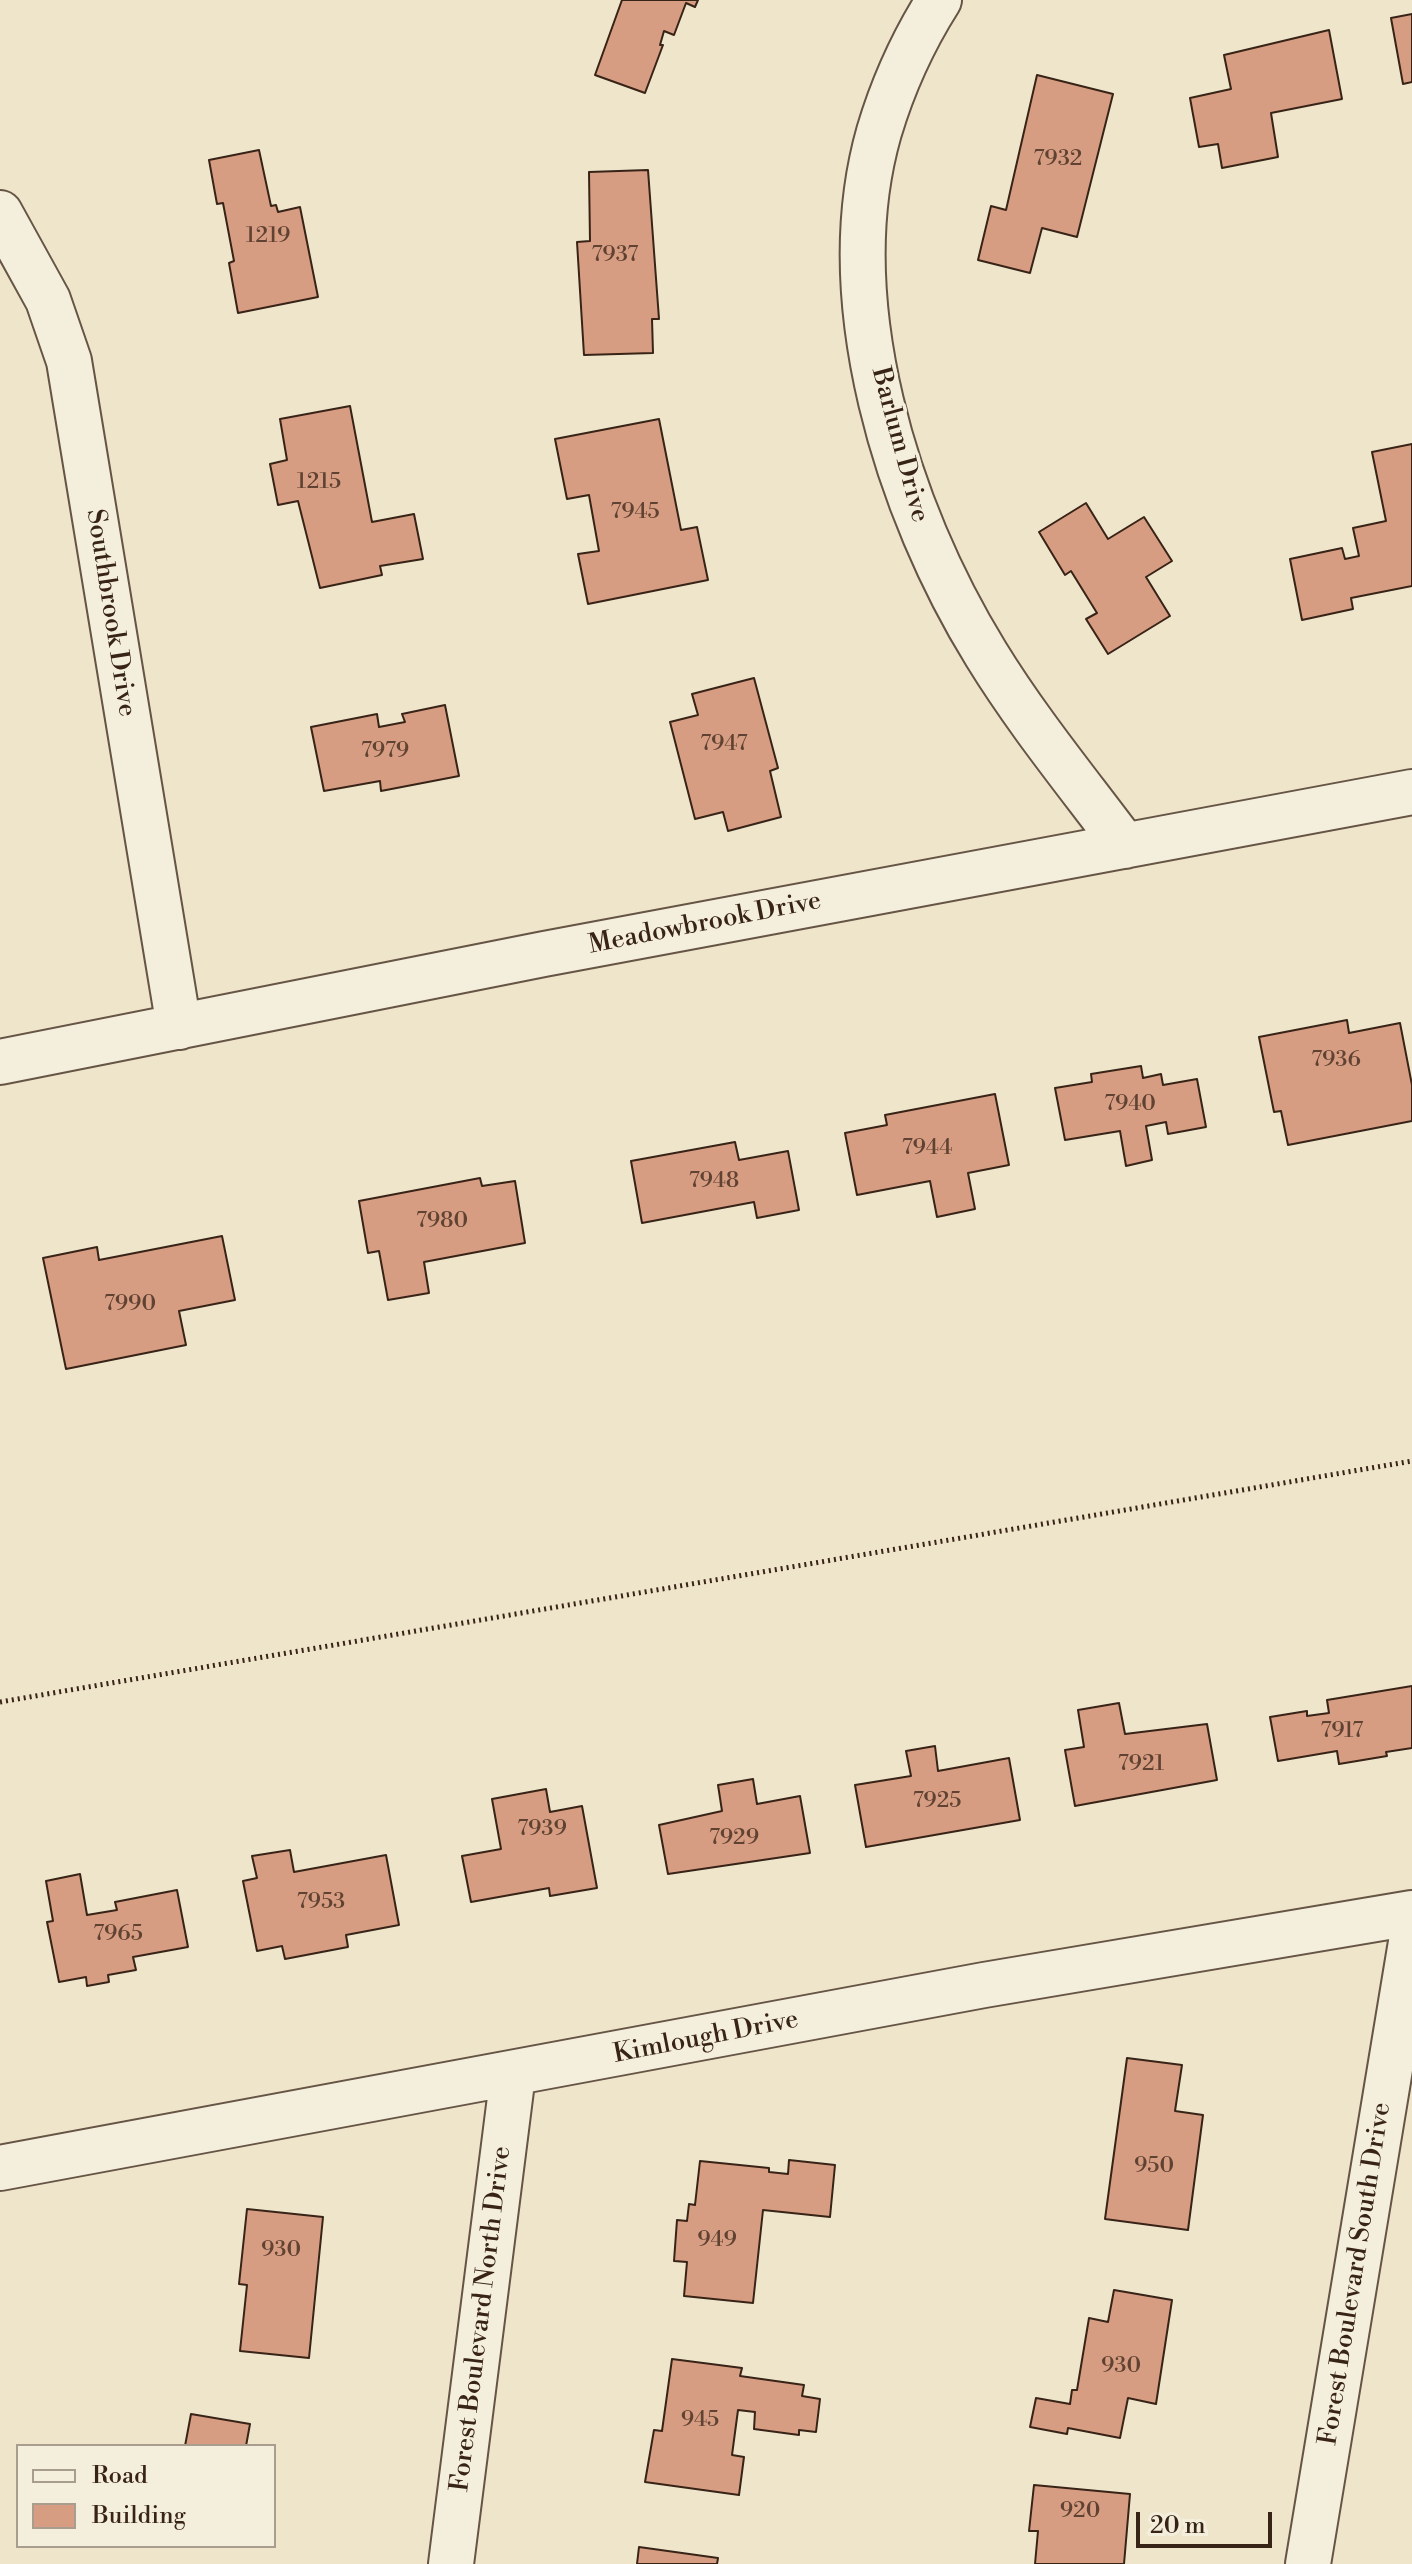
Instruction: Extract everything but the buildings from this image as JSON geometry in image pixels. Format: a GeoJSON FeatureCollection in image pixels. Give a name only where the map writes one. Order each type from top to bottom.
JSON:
{"type":"FeatureCollection","features":[{"type":"Feature","properties":{"kind":"street","name":"Barlum Drive"},"geometry":{"type":"LineString","coordinates":[[939,0],[907,55],[879,134],[865,216],[865,300],[883,404],[927,544],[987,655],[1125,846]]}},
{"type":"Feature","properties":{"kind":"street","name":"Southbrook Drive"},"geometry":{"type":"LineString","coordinates":[[0,213],[48,300],[69,361],[179,1027]]}},
{"type":"Feature","properties":{"kind":"street","name":"Meadowbrook Drive"},"geometry":{"type":"LineString","coordinates":[[0,1062],[544,954],[1412,792]]}},
{"type":"Feature","properties":{"kind":"street","name":"Kimlough Drive"},"geometry":{"type":"LineString","coordinates":[[0,2168],[984,1985],[1412,1913]]}},
{"type":"Feature","properties":{"kind":"street","name":"Forest Boulevard South Drive"},"geometry":{"type":"LineString","coordinates":[[1308,2564],[1412,1936]]}},
{"type":"Feature","properties":{"kind":"street","name":"Forest Boulevard North Drive"},"geometry":{"type":"LineString","coordinates":[[451,2564],[513,2074]]}},
{"type":"Feature","properties":{"kind":"path"},"geometry":{"type":"LineString","coordinates":[[0,1702],[1412,1461]]}}]}
